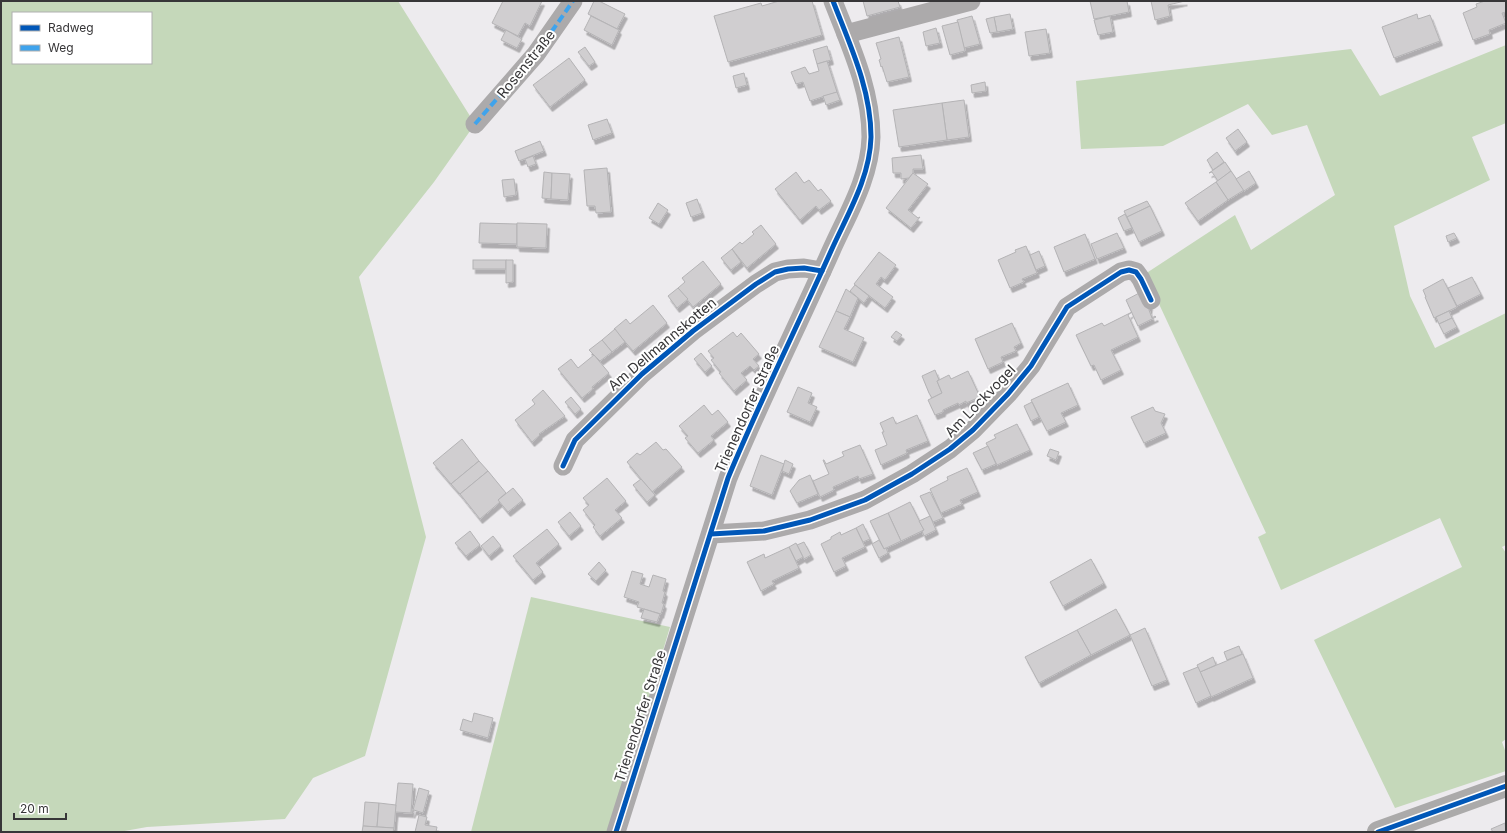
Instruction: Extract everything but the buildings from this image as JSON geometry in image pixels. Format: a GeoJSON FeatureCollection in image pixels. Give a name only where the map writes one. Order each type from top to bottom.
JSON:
{"type":"FeatureCollection","features":[{"type":"Feature","properties":{"kind":"main road"},"geometry":{"type":"LineString","coordinates":[[1378,832],[1506,786]]}},
{"type":"Feature","properties":{"kind":"street","name":"Rosenstraße"},"geometry":{"type":"LineString","coordinates":[[475,124],[536,54],[574,1]]}},
{"type":"Feature","properties":{"kind":"street","name":"Trienendorfer Straße"},"geometry":{"type":"LineString","coordinates":[[616,832],[728,478],[747,432],[859,190],[866,170],[870,154],[870,119],[866,93],[833,1]]}},
{"type":"Feature","properties":{"kind":"street"},"geometry":{"type":"LineString","coordinates":[[846,34],[971,1]]}},
{"type":"Feature","properties":{"kind":"street","name":"Am Dellmannskotten"},"geometry":{"type":"LineString","coordinates":[[563,466],[575,440],[642,374],[693,331],[756,284],[775,272],[804,268],[822,271]]}},
{"type":"Feature","properties":{"kind":"street","name":"Am Lockvogel"},"geometry":{"type":"LineString","coordinates":[[711,534],[764,531],[810,520],[865,500],[950,450],[989,414],[1031,366],[1067,307],[1121,272],[1129,270],[1136,272],[1151,300]]}},
{"type":"Feature","properties":{"kind":"green space"},"geometry":{"type":"Polygon","coordinates":[[[1,1],[398,1],[475,124],[434,182],[359,277],[426,537],[365,756],[313,778],[285,819],[147,827],[119,832],[1,832],[1,1]]]}},
{"type":"Feature","properties":{"kind":"green space"},"geometry":{"type":"Polygon","coordinates":[[[1506,45],[1506,123],[1472,137],[1490,180],[1394,226],[1410,296],[1435,348],[1506,313],[1506,545],[1502,547],[1506,553],[1506,739],[1502,742],[1506,753],[1506,771],[1395,808],[1314,640],[1462,567],[1440,518],[1281,590],[1258,537],[1266,533],[1145,274],[1235,215],[1251,250],[1335,195],[1307,125],[1272,135],[1248,104],[1163,146],[1081,149],[1076,81],[1351,49],[1380,96],[1506,45]]]}},
{"type":"Feature","properties":{"kind":"green space"},"geometry":{"type":"Polygon","coordinates":[[[531,597],[670,627],[609,832],[471,832],[531,597]]]}},
{"type":"Feature","properties":{"kind":"marked path"},"geometry":{"type":"LineString","coordinates":[[475,124],[536,54],[573,1]]}},
{"type":"Feature","properties":{"kind":"cycle path"},"geometry":{"type":"LineString","coordinates":[[616,832],[728,478],[766,392],[857,196],[867,167],[871,137],[867,102],[858,68],[833,1]]}},
{"type":"Feature","properties":{"kind":"cycle path"},"geometry":{"type":"LineString","coordinates":[[563,466],[575,440],[642,374],[693,331],[756,284],[775,272],[804,268],[822,271]]}},
{"type":"Feature","properties":{"kind":"cycle path"},"geometry":{"type":"LineString","coordinates":[[711,534],[764,531],[810,520],[865,500],[912,474],[950,449],[973,430],[1008,394],[1031,366],[1067,307],[1121,272],[1129,270],[1136,272],[1151,300]]}},
{"type":"Feature","properties":{"kind":"cycle path"},"geometry":{"type":"LineString","coordinates":[[1378,832],[1506,786]]}}]}
